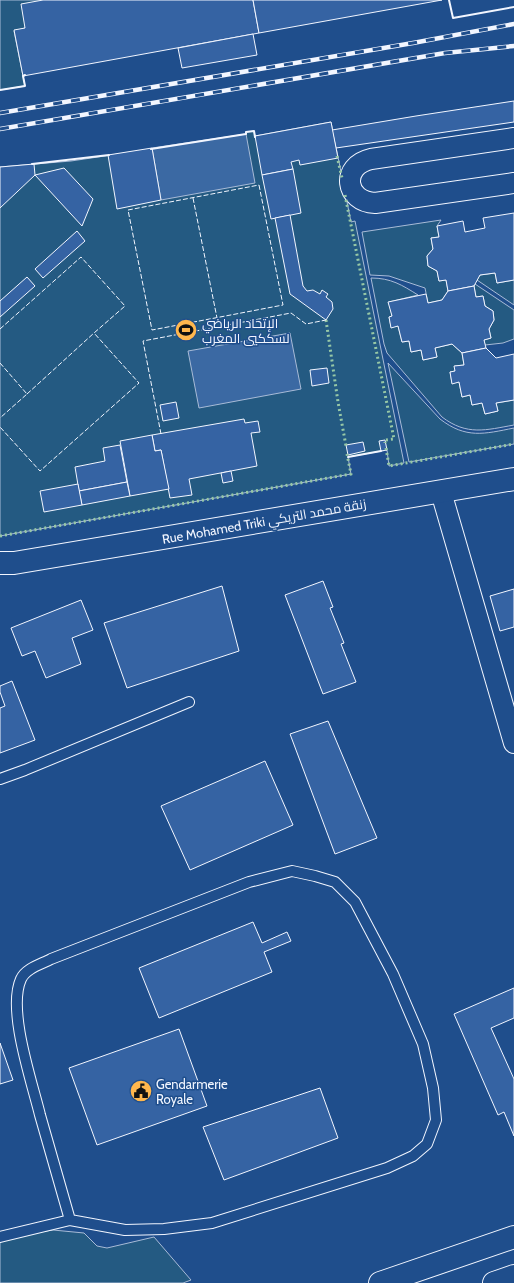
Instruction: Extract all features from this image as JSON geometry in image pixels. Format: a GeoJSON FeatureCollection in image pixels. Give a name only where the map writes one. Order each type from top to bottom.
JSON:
{"type":"FeatureCollection","features":[{"type":"Feature","properties":{"kind":"street"},"geometry":{"type":"LineString","coordinates":[[514,138],[371,159],[356,165],[350,179],[351,187],[355,194],[360,199],[368,203],[514,183]]}},
{"type":"Feature","properties":{"kind":"street","name":"Rue Mohamed Triki زنقة محمد التريكي"},"geometry":{"type":"LineString","coordinates":[[4,567],[514,479]]}},
{"type":"Feature","properties":{"kind":"street"},"geometry":{"type":"LineString","coordinates":[[441,492],[514,743]]}},
{"type":"Feature","properties":{"kind":"street"},"geometry":{"type":"LineString","coordinates":[[380,1283],[514,1237]]}},
{"type":"Feature","properties":{"kind":"street"},"geometry":{"type":"LineString","coordinates":[[494,1283],[514,1276]]}},
{"type":"Feature","properties":{"kind":"lane"},"geometry":{"type":"LineString","coordinates":[[0,779],[189,702]]}},
{"type":"Feature","properties":{"kind":"lane"},"geometry":{"type":"LineString","coordinates":[[0,1237],[70,1220],[125,1230],[164,1229],[212,1223],[386,1168],[413,1156],[427,1144],[436,1120],[433,1088],[423,1044],[392,974],[355,902],[335,882],[292,871],[249,882],[51,959],[30,970],[22,977],[17,993],[18,1015],[23,1051],[70,1220]]}},
{"type":"Feature","properties":{"kind":"shaded area"},"geometry":{"type":"Polygon","coordinates":[[[0,0],[43,0],[25,28],[14,31],[25,86],[0,90],[0,0]]]}},
{"type":"Feature","properties":{"kind":"shaded area","name":"الإتحاد الرياضي لسككيي المغرب"},"geometry":{"type":"Polygon","coordinates":[[[331,122],[351,222],[355,221],[404,463],[389,466],[387,450],[348,457],[351,474],[0,536],[0,167],[71,161],[246,135],[246,132],[254,131],[255,136],[331,122]]]}},
{"type":"Feature","properties":{"kind":"shaded area"},"geometry":{"type":"Polygon","coordinates":[[[246,134],[255,183],[161,200],[152,148],[246,134]]]}},
{"type":"Feature","properties":{"kind":"shaded area"},"geometry":{"type":"Polygon","coordinates":[[[441,220],[437,226],[439,237],[431,238],[433,249],[427,256],[428,266],[437,271],[439,281],[446,280],[448,291],[442,300],[428,303],[425,288],[389,276],[370,275],[362,232],[441,220]]]}},
{"type":"Feature","properties":{"kind":"shaded area"},"geometry":{"type":"Polygon","coordinates":[[[495,273],[497,283],[514,280],[514,305],[477,280],[480,275],[495,273]]]}},
{"type":"Feature","properties":{"kind":"shaded area"},"geometry":{"type":"Polygon","coordinates":[[[371,278],[385,279],[407,288],[418,295],[389,302],[392,316],[389,317],[391,327],[398,326],[402,342],[409,341],[411,352],[421,350],[423,360],[437,357],[435,348],[452,344],[462,353],[464,365],[455,366],[455,371],[450,372],[452,383],[459,382],[462,397],[470,395],[472,405],[482,403],[485,414],[498,411],[496,403],[514,400],[514,425],[486,430],[468,429],[451,423],[442,417],[387,353],[371,278]]]}},
{"type":"Feature","properties":{"kind":"shaded area"},"geometry":{"type":"Polygon","coordinates":[[[475,284],[514,310],[514,339],[503,343],[485,345],[484,340],[491,338],[489,329],[494,320],[493,311],[485,306],[483,296],[476,297],[475,284]]]}},
{"type":"Feature","properties":{"kind":"shaded area"},"geometry":{"type":"Polygon","coordinates":[[[290,333],[301,389],[199,408],[188,351],[290,333]]]}},
{"type":"Feature","properties":{"kind":"shaded area"},"geometry":{"type":"Polygon","coordinates":[[[388,363],[440,419],[449,425],[458,430],[476,433],[493,432],[514,428],[514,444],[409,462],[388,363]]]}},
{"type":"Feature","properties":{"kind":"shaded area"},"geometry":{"type":"Polygon","coordinates":[[[53,1230],[84,1233],[97,1246],[107,1248],[154,1237],[191,1280],[183,1283],[0,1283],[0,1242],[32,1233],[53,1230]]]}},
{"type":"Feature","properties":{"kind":"building"},"geometry":{"type":"Polygon","coordinates":[[[43,0],[253,0],[259,33],[23,76],[14,30],[25,28],[21,4],[43,0]]]}},
{"type":"Feature","properties":{"kind":"building"},"geometry":{"type":"Polygon","coordinates":[[[253,0],[442,0],[259,33],[253,0]]]}},
{"type":"Feature","properties":{"kind":"building"},"geometry":{"type":"Polygon","coordinates":[[[253,34],[257,55],[182,68],[178,48],[253,34]]]}},
{"type":"Feature","properties":{"kind":"building"},"geometry":{"type":"Polygon","coordinates":[[[514,101],[514,122],[336,148],[332,130],[416,116],[514,101]]]}},
{"type":"Feature","properties":{"kind":"building"},"geometry":{"type":"Polygon","coordinates":[[[331,122],[338,158],[300,165],[299,160],[291,162],[293,169],[262,175],[255,136],[331,122]]]}},
{"type":"Feature","properties":{"kind":"building"},"geometry":{"type":"Polygon","coordinates":[[[152,148],[161,200],[117,209],[108,155],[152,148]]]}},
{"type":"Feature","properties":{"kind":"building"},"geometry":{"type":"Polygon","coordinates":[[[34,164],[35,175],[0,208],[0,167],[34,164]]]}},
{"type":"Feature","properties":{"kind":"building"},"geometry":{"type":"Polygon","coordinates":[[[64,168],[93,199],[82,226],[35,175],[64,168]]]}},
{"type":"Feature","properties":{"kind":"building"},"geometry":{"type":"Polygon","coordinates":[[[293,169],[301,213],[271,219],[262,175],[293,169]]]}},
{"type":"Feature","properties":{"kind":"building"},"geometry":{"type":"Polygon","coordinates":[[[514,213],[514,280],[497,283],[495,273],[480,275],[474,286],[448,291],[446,280],[439,281],[437,271],[428,266],[427,256],[433,249],[431,238],[439,237],[437,226],[463,221],[465,232],[485,228],[483,218],[514,213]]]}},
{"type":"Feature","properties":{"kind":"building"},"geometry":{"type":"Polygon","coordinates":[[[290,215],[303,286],[307,291],[313,290],[320,294],[322,290],[328,294],[326,297],[332,302],[333,309],[326,320],[290,294],[275,218],[290,215]]]}},
{"type":"Feature","properties":{"kind":"building"},"geometry":{"type":"Polygon","coordinates":[[[77,231],[85,241],[43,278],[35,269],[77,231]]]}},
{"type":"Feature","properties":{"kind":"building"},"geometry":{"type":"Polygon","coordinates":[[[27,277],[35,286],[0,317],[0,301],[27,277]]]}},
{"type":"Feature","properties":{"kind":"building"},"geometry":{"type":"Polygon","coordinates":[[[474,286],[476,297],[483,296],[485,306],[493,311],[494,320],[489,329],[491,338],[484,340],[486,348],[462,353],[452,344],[435,348],[437,357],[423,360],[421,350],[411,352],[409,341],[402,342],[398,326],[391,328],[389,317],[392,316],[388,302],[426,294],[428,303],[442,300],[448,291],[474,286]]]}},
{"type":"Feature","properties":{"kind":"building"},"geometry":{"type":"Polygon","coordinates":[[[486,348],[496,358],[514,354],[514,400],[496,403],[498,411],[485,414],[482,403],[472,405],[470,395],[462,397],[459,382],[452,384],[450,372],[455,371],[454,366],[464,365],[462,353],[486,348]]]}},
{"type":"Feature","properties":{"kind":"building"},"geometry":{"type":"Polygon","coordinates":[[[327,368],[329,383],[312,386],[310,370],[327,368]]]}},
{"type":"Feature","properties":{"kind":"building"},"geometry":{"type":"Polygon","coordinates":[[[176,402],[179,418],[163,421],[160,405],[176,402]]]}},
{"type":"Feature","properties":{"kind":"building"},"geometry":{"type":"Polygon","coordinates":[[[244,419],[245,423],[258,421],[260,432],[251,433],[257,466],[189,479],[192,495],[170,498],[161,450],[155,451],[152,435],[244,419]]]}},
{"type":"Feature","properties":{"kind":"building"},"geometry":{"type":"Polygon","coordinates":[[[152,435],[155,451],[161,450],[169,489],[130,496],[120,441],[152,435]]]}},
{"type":"Feature","properties":{"kind":"building"},"geometry":{"type":"Polygon","coordinates":[[[385,440],[387,450],[381,451],[379,441],[385,440]]]}},
{"type":"Feature","properties":{"kind":"building"},"geometry":{"type":"Polygon","coordinates":[[[363,442],[365,451],[348,455],[346,445],[363,442]]]}},
{"type":"Feature","properties":{"kind":"building"},"geometry":{"type":"Polygon","coordinates":[[[120,445],[127,482],[79,491],[75,467],[105,461],[103,448],[120,445]]]}},
{"type":"Feature","properties":{"kind":"building"},"geometry":{"type":"Polygon","coordinates":[[[231,471],[233,481],[223,483],[221,473],[231,471]]]}},
{"type":"Feature","properties":{"kind":"building"},"geometry":{"type":"Polygon","coordinates":[[[127,482],[130,496],[82,505],[79,491],[127,482]]]}},
{"type":"Feature","properties":{"kind":"building"},"geometry":{"type":"Polygon","coordinates":[[[78,484],[82,505],[44,512],[40,491],[78,484]]]}},
{"type":"Feature","properties":{"kind":"building"},"geometry":{"type":"Polygon","coordinates":[[[323,581],[333,607],[330,608],[344,643],[341,644],[356,682],[323,694],[285,595],[323,581]]]}},
{"type":"Feature","properties":{"kind":"building"},"geometry":{"type":"Polygon","coordinates":[[[222,586],[239,651],[127,688],[104,623],[222,586]]]}},
{"type":"Feature","properties":{"kind":"building"},"geometry":{"type":"Polygon","coordinates":[[[514,589],[514,627],[500,631],[490,596],[514,589]]]}},
{"type":"Feature","properties":{"kind":"building"},"geometry":{"type":"Polygon","coordinates":[[[81,600],[93,630],[72,638],[81,664],[46,678],[35,651],[22,656],[11,628],[81,600]]]}},
{"type":"Feature","properties":{"kind":"building"},"geometry":{"type":"Polygon","coordinates":[[[12,681],[35,740],[0,753],[0,708],[5,706],[0,692],[0,686],[12,681]]]}},
{"type":"Feature","properties":{"kind":"building"},"geometry":{"type":"Polygon","coordinates":[[[328,721],[377,838],[335,854],[290,734],[328,721]]]}},
{"type":"Feature","properties":{"kind":"building"},"geometry":{"type":"Polygon","coordinates":[[[265,761],[293,825],[190,870],[161,806],[265,761]]]}},
{"type":"Feature","properties":{"kind":"building"},"geometry":{"type":"Polygon","coordinates":[[[253,922],[262,943],[287,932],[291,941],[264,952],[272,972],[159,1018],[139,968],[253,922]]]}},
{"type":"Feature","properties":{"kind":"building"},"geometry":{"type":"Polygon","coordinates":[[[514,988],[514,1018],[491,1028],[514,1079],[514,1136],[504,1112],[498,1115],[454,1014],[514,988]]]}},
{"type":"Feature","properties":{"kind":"building"},"geometry":{"type":"Polygon","coordinates":[[[179,1029],[207,1106],[97,1145],[69,1068],[179,1029]]]}},
{"type":"Feature","properties":{"kind":"building"},"geometry":{"type":"Polygon","coordinates":[[[0,1043],[13,1080],[0,1084],[0,1043]]]}},
{"type":"Feature","properties":{"kind":"building"},"geometry":{"type":"Polygon","coordinates":[[[320,1088],[338,1138],[224,1180],[203,1127],[320,1088]]]}},
{"type":"Feature","properties":{"kind":"railway"},"geometry":{"type":"LineString","coordinates":[[0,113],[413,43],[514,24]]}},
{"type":"Feature","properties":{"kind":"railway"},"geometry":{"type":"LineString","coordinates":[[0,129],[445,53],[514,46]]}},
{"type":"Feature","properties":{"kind":"hedge"},"geometry":{"type":"LineString","coordinates":[[337,156],[342,178]]}},
{"type":"Feature","properties":{"kind":"hedge"},"geometry":{"type":"LineString","coordinates":[[345,195],[394,439],[385,440],[385,443]]}},
{"type":"Feature","properties":{"kind":"hedge"},"geometry":{"type":"LineString","coordinates":[[326,320],[346,446]]}},
{"type":"Feature","properties":{"kind":"hedge"},"geometry":{"type":"LineString","coordinates":[[386,448],[389,466],[514,444]]}},
{"type":"Feature","properties":{"kind":"hedge"},"geometry":{"type":"LineString","coordinates":[[0,536],[351,474],[347,454]]}},
{"type":"Feature","properties":{"kind":"fence"},"geometry":{"type":"LineString","coordinates":[[259,185],[283,305],[152,330],[128,210],[259,185]]}},
{"type":"Feature","properties":{"kind":"fence"},"geometry":{"type":"LineString","coordinates":[[193,198],[217,318]]}},
{"type":"Feature","properties":{"kind":"fence"},"geometry":{"type":"LineString","coordinates":[[0,329],[81,257],[125,306],[94,333],[139,383],[40,471],[0,427]]}},
{"type":"Feature","properties":{"kind":"fence"},"geometry":{"type":"LineString","coordinates":[[161,434],[143,341],[291,313],[306,324],[326,320]]}},
{"type":"Feature","properties":{"kind":"fence"},"geometry":{"type":"LineString","coordinates":[[27,394],[94,333]]}},
{"type":"Feature","properties":{"kind":"fence"},"geometry":{"type":"LineString","coordinates":[[0,363],[27,394],[0,418]]}},
{"type":"Feature","properties":{"kind":"wall"},"geometry":{"type":"LineString","coordinates":[[449,0],[453,18],[514,7]]}},
{"type":"Feature","properties":{"kind":"wall"},"geometry":{"type":"LineString","coordinates":[[0,90],[25,86],[23,76],[25,75]]}},
{"type":"Feature","properties":{"kind":"wall"},"geometry":{"type":"LineString","coordinates":[[151,149],[246,134],[246,132],[254,131],[255,137]]}},
{"type":"Feature","properties":{"kind":"wall"},"geometry":{"type":"LineString","coordinates":[[32,164],[109,155]]}},
{"type":"Feature","properties":{"kind":"wall"},"geometry":{"type":"LineString","coordinates":[[348,457],[381,451]]}},
{"type":"Feature","properties":{"kind":"place","name":"الإتحاد الرياضي لسككيي المغرب"},"geometry":{"type":"Point","coordinates":[186,330]}},
{"type":"Feature","properties":{"kind":"place","name":"Gendarmerie Royale"},"geometry":{"type":"Point","coordinates":[141,1091]}}]}
